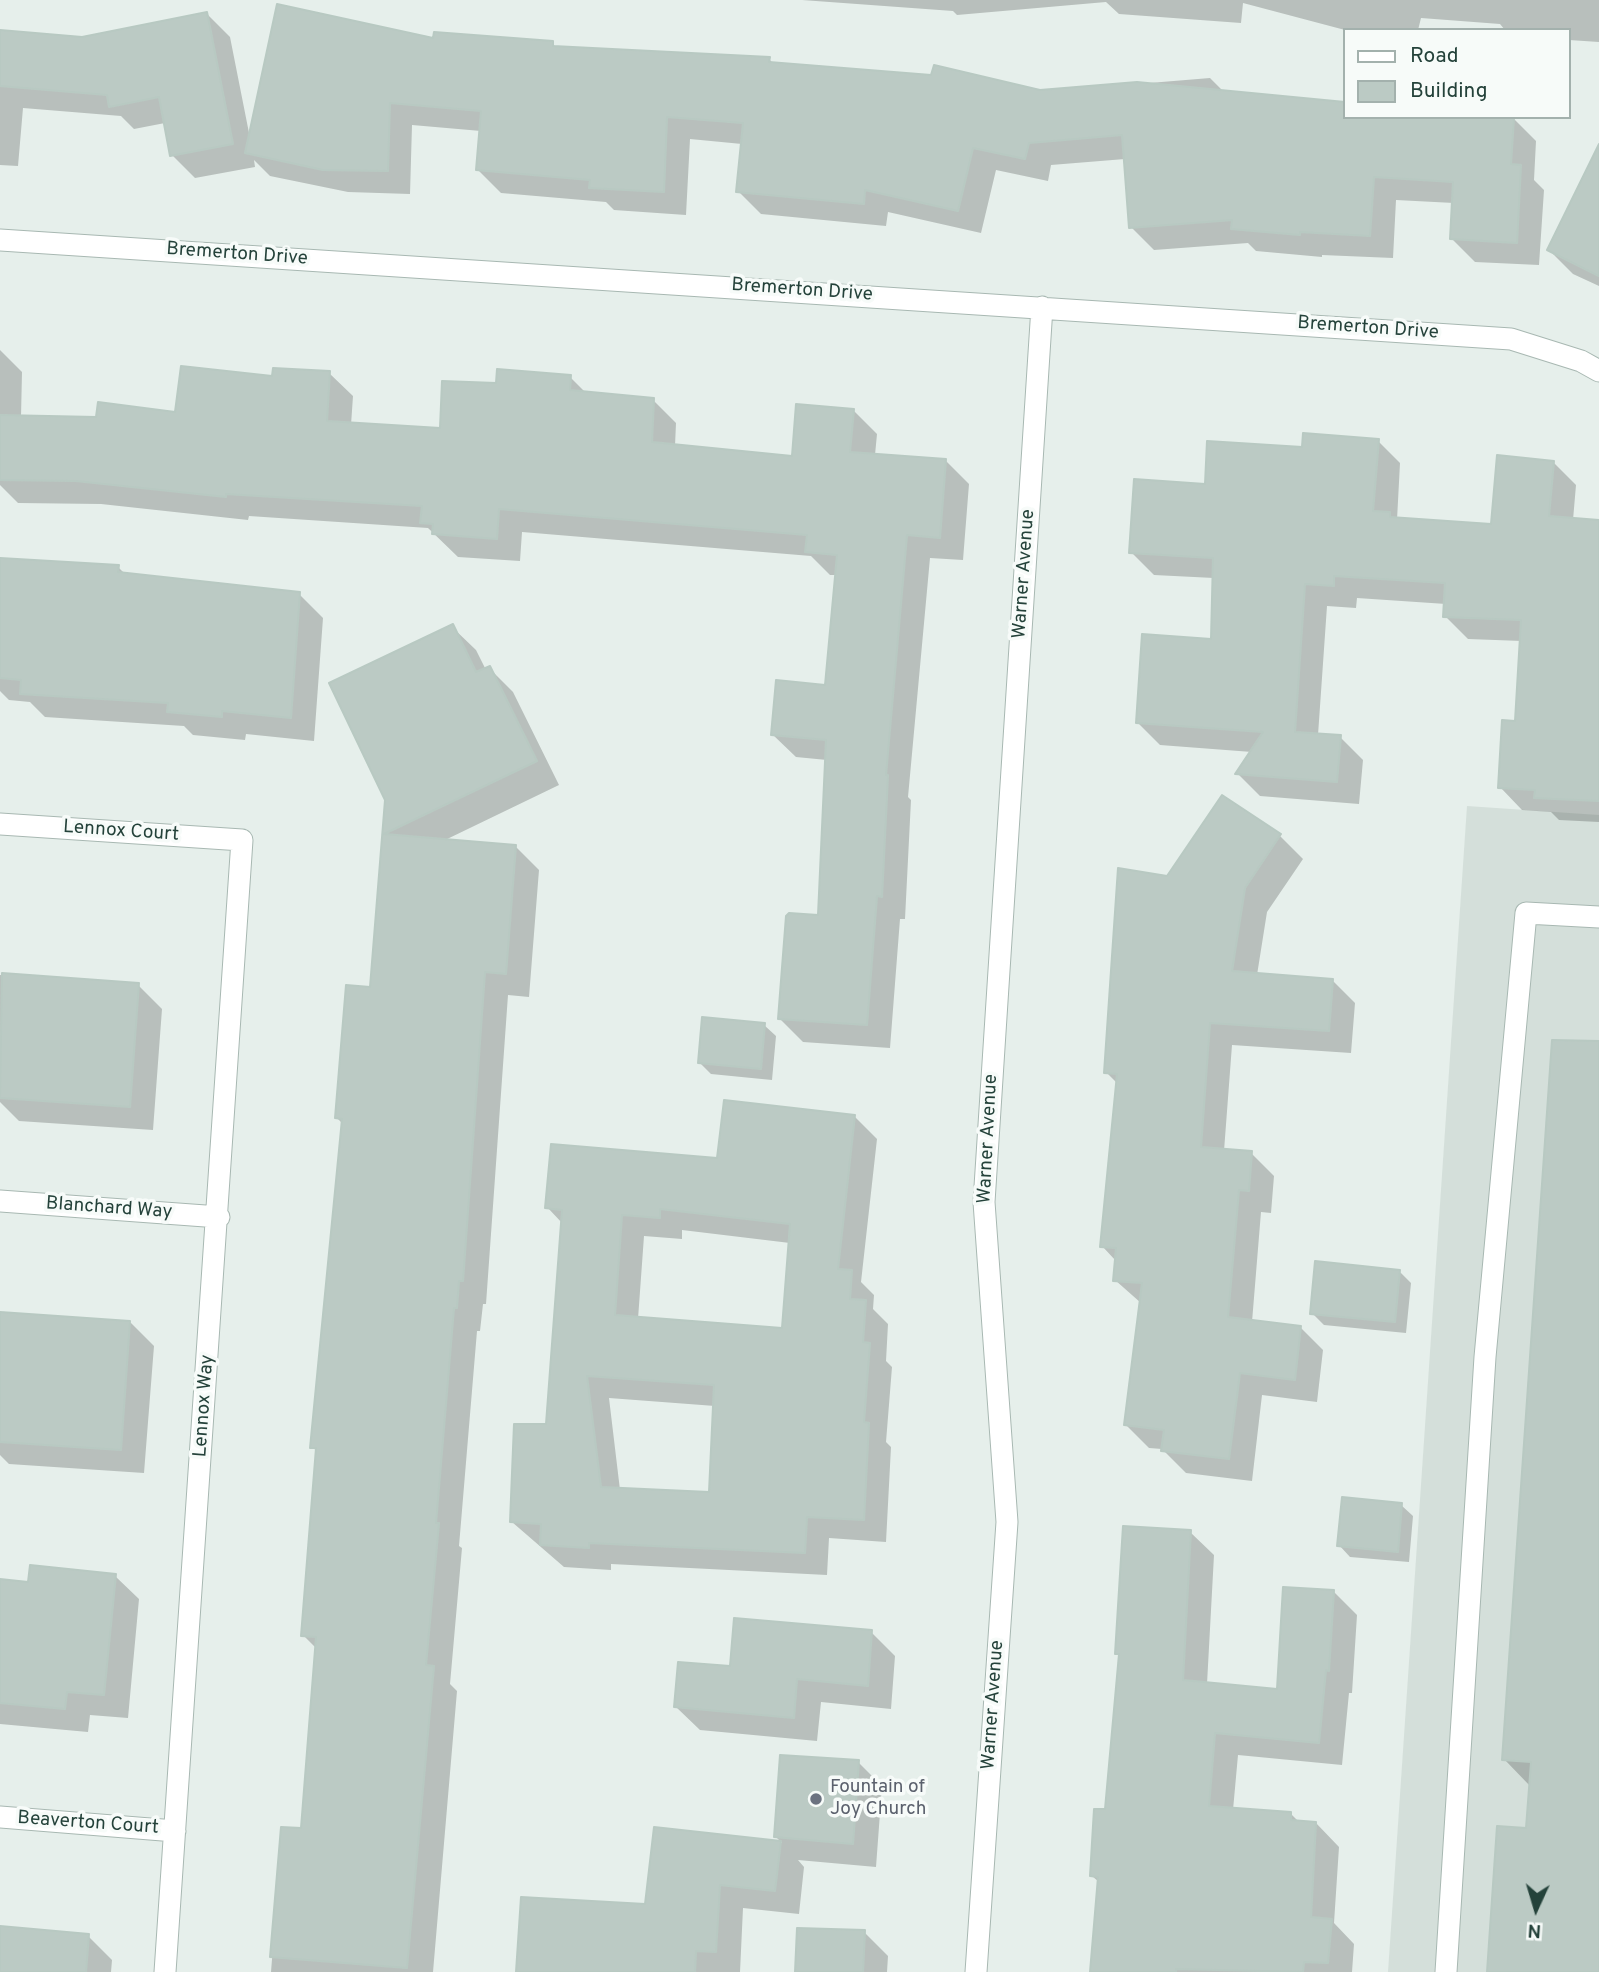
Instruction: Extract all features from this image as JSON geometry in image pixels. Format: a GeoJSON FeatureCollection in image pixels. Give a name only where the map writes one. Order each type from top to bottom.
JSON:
{"type":"FeatureCollection","features":[{"type":"Feature","properties":{"kind":"street","name":"Bremerton Drive"},"geometry":{"type":"LineString","coordinates":[[0,240],[1511,339],[1581,361],[1599,371]]}},
{"type":"Feature","properties":{"kind":"street","name":"Warner Avenue"},"geometry":{"type":"LineString","coordinates":[[976,1972],[1007,1522],[984,1202],[1042,307]]}},
{"type":"Feature","properties":{"kind":"street","name":"Lennox Court"},"geometry":{"type":"LineString","coordinates":[[0,824],[243,840]]}},
{"type":"Feature","properties":{"kind":"street","name":"Lennox Way"},"geometry":{"type":"LineString","coordinates":[[165,1972],[243,840]]}},
{"type":"Feature","properties":{"kind":"street"},"geometry":{"type":"LineString","coordinates":[[1446,1972],[1485,1357],[1526,913],[1599,917]]}},
{"type":"Feature","properties":{"kind":"street","name":"Blanchard Way"},"geometry":{"type":"LineString","coordinates":[[0,1201],[219,1217]]}},
{"type":"Feature","properties":{"kind":"street","name":"Beaverton Court"},"geometry":{"type":"LineString","coordinates":[[0,1817],[175,1831]]}},
{"type":"Feature","properties":{"kind":"shaded area"},"geometry":{"type":"Polygon","coordinates":[[[1467,806],[1599,815],[1599,1972],[1388,1972],[1467,806]]]}},
{"type":"Feature","properties":{"kind":"building"},"geometry":{"type":"Polygon","coordinates":[[[277,4],[433,38],[434,32],[553,41],[553,46],[770,57],[769,62],[931,75],[934,65],[1040,90],[1137,82],[1344,102],[1344,119],[1514,119],[1511,164],[1521,165],[1517,243],[1450,239],[1453,182],[1374,177],[1370,236],[1300,232],[1300,235],[1231,229],[1232,220],[1129,228],[1122,135],[1029,143],[1025,159],[973,148],[958,211],[865,190],[864,204],[736,192],[743,123],[667,117],[664,192],[589,188],[590,180],[476,170],[481,111],[390,103],[388,171],[323,170],[245,153],[277,4]]]}},
{"type":"Feature","properties":{"kind":"building"},"geometry":{"type":"Polygon","coordinates":[[[207,12],[233,144],[170,156],[159,97],[109,107],[107,95],[0,86],[0,30],[82,37],[207,12]]]}},
{"type":"Feature","properties":{"kind":"building"},"geometry":{"type":"Polygon","coordinates":[[[1599,144],[1599,276],[1547,250],[1599,144]]]}},
{"type":"Feature","properties":{"kind":"building"},"geometry":{"type":"Polygon","coordinates":[[[181,366],[272,376],[273,368],[330,371],[327,421],[440,428],[442,381],[496,383],[497,369],[571,375],[570,390],[654,398],[652,442],[792,456],[796,404],[854,409],[850,452],[946,459],[940,538],[907,535],[886,775],[882,897],[877,896],[867,1025],[778,1019],[786,916],[789,913],[818,915],[826,740],[771,735],[776,680],[825,685],[837,555],[805,552],[807,535],[499,509],[497,539],[432,534],[433,524],[420,523],[422,506],[226,494],[226,497],[76,481],[0,480],[0,415],[96,417],[98,402],[175,412],[181,366]]]}},
{"type":"Feature","properties":{"kind":"building"},"geometry":{"type":"Polygon","coordinates":[[[1303,433],[1379,439],[1373,511],[1390,512],[1390,517],[1491,524],[1497,455],[1554,461],[1549,516],[1599,520],[1599,801],[1534,798],[1535,790],[1498,788],[1502,720],[1515,721],[1521,620],[1443,617],[1445,583],[1334,576],[1334,586],[1305,584],[1295,732],[1341,735],[1337,782],[1235,774],[1263,732],[1136,723],[1142,634],[1211,639],[1213,558],[1129,553],[1134,479],[1205,484],[1207,441],[1302,447],[1303,433]]]}},
{"type":"Feature","properties":{"kind":"building"},"geometry":{"type":"Polygon","coordinates":[[[0,558],[119,565],[118,572],[300,592],[291,718],[222,711],[222,717],[167,712],[168,703],[20,694],[21,680],[0,678],[0,558]]]}},
{"type":"Feature","properties":{"kind":"building"},"geometry":{"type":"Polygon","coordinates":[[[453,624],[476,672],[490,666],[537,761],[384,834],[516,845],[506,974],[485,972],[463,1281],[459,1281],[457,1308],[454,1308],[436,1523],[439,1523],[426,1665],[434,1666],[407,1968],[270,1957],[281,1827],[301,1828],[316,1637],[301,1636],[316,1448],[310,1448],[342,1119],[335,1118],[346,985],[370,987],[385,800],[329,683],[453,624]]]}},
{"type":"Feature","properties":{"kind":"building"},"geometry":{"type":"Polygon","coordinates":[[[1222,795],[1281,834],[1245,888],[1232,971],[1333,979],[1329,1031],[1210,1023],[1201,1147],[1252,1151],[1249,1191],[1239,1190],[1228,1317],[1301,1326],[1295,1380],[1240,1373],[1229,1459],[1161,1451],[1164,1430],[1124,1425],[1142,1283],[1113,1281],[1116,1248],[1100,1247],[1117,1074],[1104,1073],[1118,868],[1167,876],[1222,795]]]}},
{"type":"Feature","properties":{"kind":"building"},"geometry":{"type":"Polygon","coordinates":[[[2,973],[139,983],[130,1107],[0,1098],[2,973]]]}},
{"type":"Feature","properties":{"kind":"building"},"geometry":{"type":"Polygon","coordinates":[[[702,1017],[765,1023],[761,1069],[698,1063],[702,1017]]]}},
{"type":"Feature","properties":{"kind":"building"},"geometry":{"type":"Polygon","coordinates":[[[1552,1040],[1599,1041],[1599,1972],[1487,1972],[1497,1826],[1526,1828],[1531,1762],[1502,1760],[1552,1040]]]}},
{"type":"Feature","properties":{"kind":"building"},"geometry":{"type":"Polygon","coordinates":[[[724,1100],[855,1115],[838,1269],[852,1270],[850,1299],[866,1300],[863,1342],[870,1343],[864,1422],[869,1423],[864,1520],[807,1517],[805,1553],[589,1543],[589,1548],[540,1545],[541,1524],[510,1522],[514,1424],[546,1424],[562,1210],[545,1208],[551,1144],[717,1158],[724,1100]],[[660,1209],[660,1218],[622,1215],[615,1315],[782,1328],[790,1224],[660,1209]],[[587,1376],[601,1487],[709,1492],[714,1385],[587,1376]]]}},
{"type":"Feature","properties":{"kind":"building"},"geometry":{"type":"Polygon","coordinates":[[[1315,1261],[1400,1270],[1395,1322],[1310,1314],[1315,1261]]]}},
{"type":"Feature","properties":{"kind":"building"},"geometry":{"type":"Polygon","coordinates":[[[0,1312],[130,1321],[121,1450],[0,1442],[0,1312]]]}},
{"type":"Feature","properties":{"kind":"building"},"geometry":{"type":"Polygon","coordinates":[[[1342,1497],[1402,1503],[1398,1552],[1337,1546],[1342,1497]]]}},
{"type":"Feature","properties":{"kind":"building"},"geometry":{"type":"Polygon","coordinates":[[[1123,1526],[1191,1530],[1183,1680],[1277,1689],[1283,1587],[1334,1590],[1329,1671],[1326,1670],[1319,1743],[1215,1733],[1209,1806],[1291,1812],[1291,1820],[1316,1822],[1311,1917],[1332,1919],[1328,1963],[1304,1962],[1303,1972],[1176,1969],[1176,1972],[1090,1972],[1098,1877],[1090,1876],[1094,1809],[1105,1809],[1119,1654],[1115,1654],[1123,1526]]]}},
{"type":"Feature","properties":{"kind":"building"},"geometry":{"type":"Polygon","coordinates":[[[30,1565],[116,1574],[104,1695],[67,1692],[65,1709],[0,1703],[0,1579],[28,1582],[30,1565]]]}},
{"type":"Feature","properties":{"kind":"building"},"geometry":{"type":"Polygon","coordinates":[[[734,1618],[872,1630],[868,1686],[797,1679],[794,1718],[674,1707],[678,1662],[730,1666],[734,1618]]]}},
{"type":"Feature","properties":{"kind":"building","name":"Fountain of Joy Church"},"geometry":{"type":"Polygon","coordinates":[[[780,1755],[859,1760],[853,1844],[774,1837],[780,1755]]]}},
{"type":"Feature","properties":{"kind":"building"},"geometry":{"type":"Polygon","coordinates":[[[654,1827],[781,1841],[775,1891],[720,1885],[716,1952],[696,1951],[695,1972],[516,1972],[521,1897],[645,1904],[654,1827]]]}},
{"type":"Feature","properties":{"kind":"building"},"geometry":{"type":"Polygon","coordinates":[[[0,1926],[89,1934],[86,1972],[0,1972],[0,1926]]]}},
{"type":"Feature","properties":{"kind":"building"},"geometry":{"type":"Polygon","coordinates":[[[797,1928],[865,1930],[863,1972],[795,1972],[797,1928]]]}},
{"type":"Feature","properties":{"kind":"place","name":"Fountain of Joy Church"},"geometry":{"type":"Point","coordinates":[816,1799]}}]}
